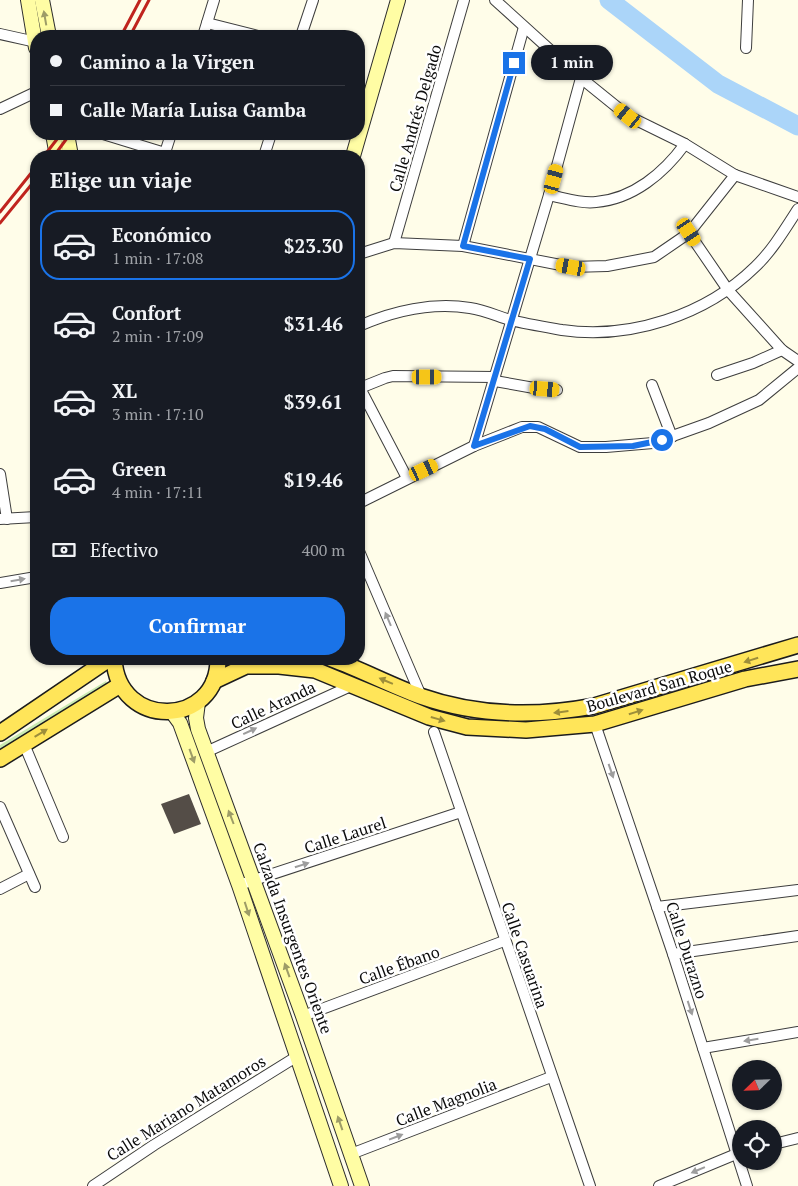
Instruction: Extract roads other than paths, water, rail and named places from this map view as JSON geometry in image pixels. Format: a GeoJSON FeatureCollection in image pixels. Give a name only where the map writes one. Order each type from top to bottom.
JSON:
{"type":"FeatureCollection","features":[{"type":"Feature","properties":{"kind":"main road"},"geometry":{"type":"LineString","coordinates":[[28,0],[33,30]]}},
{"type":"Feature","properties":{"kind":"main road"},"geometry":{"type":"LineString","coordinates":[[42,0],[48,30]]}},
{"type":"Feature","properties":{"kind":"main road"},"geometry":{"type":"LineString","coordinates":[[365,114],[398,0]]}},
{"type":"Feature","properties":{"kind":"main road","name":"Boulevard San Roque"},"geometry":{"type":"LineString","coordinates":[[346,665],[421,696],[471,709],[499,713],[560,712],[594,706],[654,690],[798,645]]}},
{"type":"Feature","properties":{"kind":"main road"},"geometry":{"type":"LineString","coordinates":[[0,733],[100,665]]}},
{"type":"Feature","properties":{"kind":"main road"},"geometry":{"type":"LineString","coordinates":[[114,665],[120,686],[130,698],[142,707],[157,712],[172,712],[186,709],[198,702],[214,681],[217,665]]}},
{"type":"Feature","properties":{"kind":"main road","name":"Boulevard San Roque"},"geometry":{"type":"LineString","coordinates":[[214,681],[246,666],[279,666],[315,670],[429,716],[467,727],[526,730],[595,724],[745,679],[798,669]]}},
{"type":"Feature","properties":{"kind":"main road"},"geometry":{"type":"LineString","coordinates":[[0,759],[120,686]]}},
{"type":"Feature","properties":{"kind":"main road","name":"Calzada Insurgentes Oriente"},"geometry":{"type":"LineString","coordinates":[[198,702],[196,718],[206,752],[303,1016],[362,1186]]}},
{"type":"Feature","properties":{"kind":"main road","name":"Calzada Insurgentes Oriente"},"geometry":{"type":"LineString","coordinates":[[172,712],[180,723],[239,885],[341,1186]]}},
{"type":"Feature","properties":{"kind":"street"},"geometry":{"type":"LineString","coordinates":[[205,30],[214,0]]}},
{"type":"Feature","properties":{"kind":"street"},"geometry":{"type":"LineString","coordinates":[[303,30],[312,0]]}},
{"type":"Feature","properties":{"kind":"street","name":"Calle Andrés Delgado"},"geometry":{"type":"LineString","coordinates":[[394,243],[464,0]]}},
{"type":"Feature","properties":{"kind":"street"},"geometry":{"type":"LineString","coordinates":[[495,0],[581,78],[628,116],[685,144],[735,175],[798,196]]}},
{"type":"Feature","properties":{"kind":"street"},"geometry":{"type":"LineString","coordinates":[[740,0],[748,4],[746,48]]}},
{"type":"Feature","properties":{"kind":"street"},"geometry":{"type":"LineString","coordinates":[[207,23],[234,30]]}},
{"type":"Feature","properties":{"kind":"street"},"geometry":{"type":"LineString","coordinates":[[463,246],[524,27]]}},
{"type":"Feature","properties":{"kind":"street"},"geometry":{"type":"LineString","coordinates":[[0,34],[30,42]]}},
{"type":"Feature","properties":{"kind":"street"},"geometry":{"type":"LineString","coordinates":[[474,446],[549,195],[581,78]]}},
{"type":"Feature","properties":{"kind":"street"},"geometry":{"type":"LineString","coordinates":[[0,109],[30,95]]}},
{"type":"Feature","properties":{"kind":"street"},"geometry":{"type":"LineString","coordinates":[[121,140],[150,150]]}},
{"type":"Feature","properties":{"kind":"street"},"geometry":{"type":"LineString","coordinates":[[549,195],[595,203],[629,194],[669,165],[685,144]]}},
{"type":"Feature","properties":{"kind":"street"},"geometry":{"type":"LineString","coordinates":[[365,252],[394,243],[463,246],[571,267],[608,266],[654,257],[689,232],[735,175]]}},
{"type":"Feature","properties":{"kind":"street"},"geometry":{"type":"LineString","coordinates":[[365,323],[404,311],[453,306],[471,308],[511,320],[564,330],[595,332],[648,326],[689,310],[728,290],[756,267],[798,210]]}},
{"type":"Feature","properties":{"kind":"street"},"geometry":{"type":"LineString","coordinates":[[689,232],[728,290],[782,350],[798,361]]}},
{"type":"Feature","properties":{"kind":"street"},"geometry":{"type":"LineString","coordinates":[[717,374],[753,363],[782,350]]}},
{"type":"Feature","properties":{"kind":"street"},"geometry":{"type":"LineString","coordinates":[[365,500],[474,446],[530,426],[545,429],[580,447],[633,446],[653,443],[709,423],[759,400],[798,368]]}},
{"type":"Feature","properties":{"kind":"street"},"geometry":{"type":"LineString","coordinates":[[365,386],[393,376],[495,379],[534,388],[557,390]]}},
{"type":"Feature","properties":{"kind":"street"},"geometry":{"type":"LineString","coordinates":[[652,385],[672,437]]}},
{"type":"Feature","properties":{"kind":"street"},"geometry":{"type":"LineString","coordinates":[[365,398],[407,478]]}},
{"type":"Feature","properties":{"kind":"street"},"geometry":{"type":"LineString","coordinates":[[0,474],[4,519],[30,517]]}},
{"type":"Feature","properties":{"kind":"street"},"geometry":{"type":"LineString","coordinates":[[365,564],[421,696]]}},
{"type":"Feature","properties":{"kind":"street"},"geometry":{"type":"LineString","coordinates":[[0,583],[30,578]]}},
{"type":"Feature","properties":{"kind":"street","name":"Calle Aranda"},"geometry":{"type":"LineString","coordinates":[[206,752],[352,685]]}},
{"type":"Feature","properties":{"kind":"street","name":"Calle Durazno"},"geometry":{"type":"LineString","coordinates":[[595,724],[732,1133]]}},
{"type":"Feature","properties":{"kind":"street","name":"Calle Casuarina"},"geometry":{"type":"LineString","coordinates":[[434,732],[504,941],[590,1186]]}},
{"type":"Feature","properties":{"kind":"street"},"geometry":{"type":"LineString","coordinates":[[24,744],[63,837]]}},
{"type":"Feature","properties":{"kind":"street"},"geometry":{"type":"LineString","coordinates":[[0,808],[36,887]]}},
{"type":"Feature","properties":{"kind":"street","name":"Calle Laurel"},"geometry":{"type":"LineString","coordinates":[[239,885],[461,812]]}},
{"type":"Feature","properties":{"kind":"street"},"geometry":{"type":"LineString","coordinates":[[0,889],[29,874]]}},
{"type":"Feature","properties":{"kind":"street"},"geometry":{"type":"LineString","coordinates":[[658,908],[798,890]]}},
{"type":"Feature","properties":{"kind":"street"},"geometry":{"type":"LineString","coordinates":[[673,954],[798,936]]}},
{"type":"Feature","properties":{"kind":"street","name":"Calle Ébano"},"geometry":{"type":"LineString","coordinates":[[303,1016],[504,941]]}},
{"type":"Feature","properties":{"kind":"street"},"geometry":{"type":"LineString","coordinates":[[703,1048],[798,1032]]}},
{"type":"Feature","properties":{"kind":"street","name":"Calle Mariano Matamoros"},"geometry":{"type":"LineString","coordinates":[[93,1186],[154,1145],[296,1057]]}},
{"type":"Feature","properties":{"kind":"street","name":"Calle Magnolia"},"geometry":{"type":"LineString","coordinates":[[351,1154],[551,1077]]}},
{"type":"Feature","properties":{"kind":"street"},"geometry":{"type":"LineString","coordinates":[[782,1142],[798,1138]]}},
{"type":"Feature","properties":{"kind":"street"},"geometry":{"type":"LineString","coordinates":[[659,1186],[732,1156]]}},
{"type":"Feature","properties":{"kind":"street","name":"Calle Durazno"},"geometry":{"type":"LineString","coordinates":[[743,1170],[747,1186]]}},
{"type":"Feature","properties":{"kind":"waterway"},"geometry":{"type":"LineString","coordinates":[[609,0],[718,84],[798,126]]}},
{"type":"Feature","properties":{"kind":"railway"},"geometry":{"type":"LineString","coordinates":[[124,30],[140,0]]}},
{"type":"Feature","properties":{"kind":"railway"},"geometry":{"type":"LineString","coordinates":[[133,30],[149,0]]}},
{"type":"Feature","properties":{"kind":"railway"},"geometry":{"type":"LineString","coordinates":[[49,150],[56,140]]}},
{"type":"Feature","properties":{"kind":"railway"},"geometry":{"type":"LineString","coordinates":[[58,150],[66,140]]}},
{"type":"Feature","properties":{"kind":"railway"},"geometry":{"type":"LineString","coordinates":[[0,212],[30,174]]}},
{"type":"Feature","properties":{"kind":"railway"},"geometry":{"type":"LineString","coordinates":[[0,223],[30,186]]}}]}
